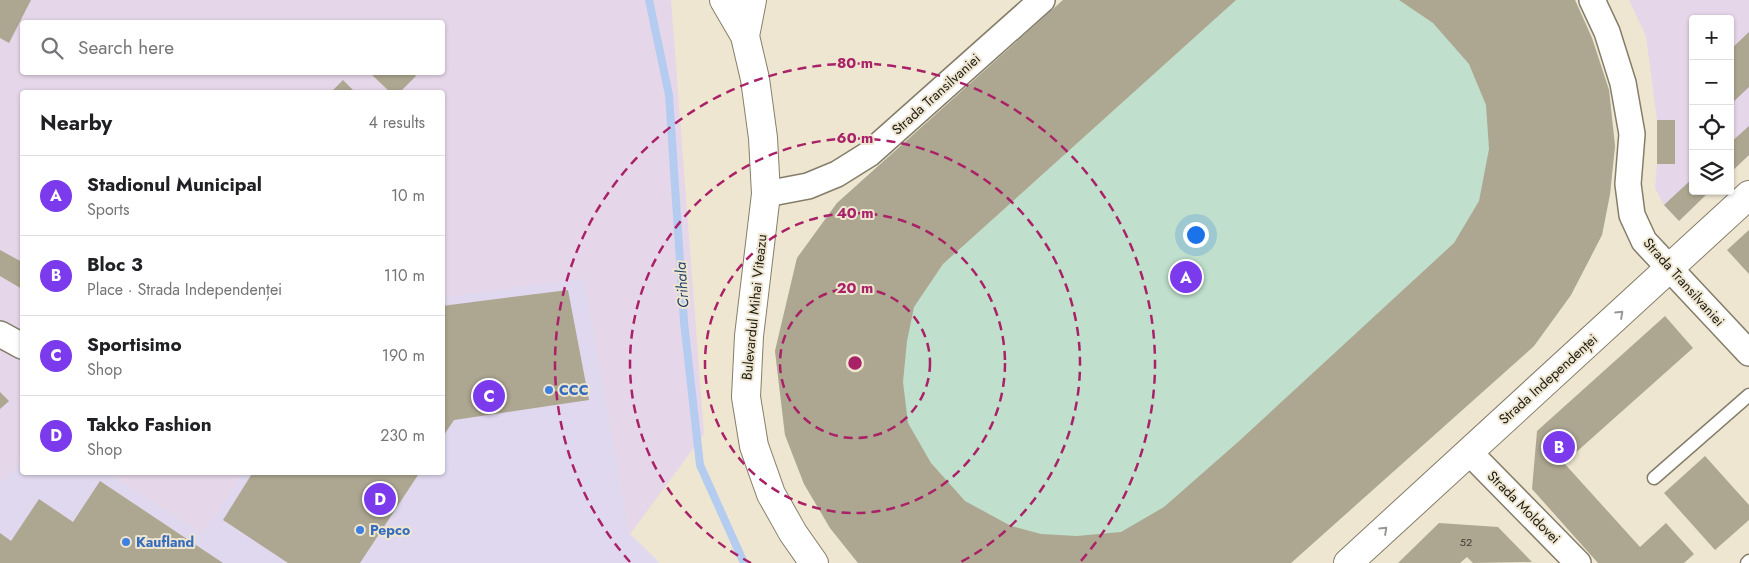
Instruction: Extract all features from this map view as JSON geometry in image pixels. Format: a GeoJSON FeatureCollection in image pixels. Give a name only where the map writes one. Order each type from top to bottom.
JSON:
{"type":"FeatureCollection","features":[{"type":"Feature","properties":{"kind":"main road","name":"Bulevardul Mihai Viteazu"},"geometry":{"type":"LineString","coordinates":[[724,0],[745,36],[755,79],[762,128],[766,194],[749,336],[746,397],[754,446],[771,494],[814,563]]}},
{"type":"Feature","properties":{"kind":"main road","name":"Bulevardul Mihai Viteazu"},"geometry":{"type":"LineString","coordinates":[[745,36],[752,0]]}},
{"type":"Feature","properties":{"kind":"main road","name":"Strada Independenței"},"geometry":{"type":"LineString","coordinates":[[1348,563],[1749,195]]}},
{"type":"Feature","properties":{"kind":"street","name":"Strada Transilvaniei"},"geometry":{"type":"LineString","coordinates":[[766,194],[808,186],[837,174],[870,154],[1042,0]]}},
{"type":"Feature","properties":{"kind":"street","name":"Strada Transilvaniei"},"geometry":{"type":"LineString","coordinates":[[1592,0],[1607,32],[1623,83],[1632,134],[1628,184],[1632,215],[1644,241],[1749,354]]}},
{"type":"Feature","properties":{"kind":"street"},"geometry":{"type":"LineString","coordinates":[[0,334],[20,345]]}},
{"type":"Feature","properties":{"kind":"street","name":"Strada Moldovei"},"geometry":{"type":"LineString","coordinates":[[1469,452],[1578,563]]}},
{"type":"Feature","properties":{"kind":"lane"},"geometry":{"type":"LineString","coordinates":[[1654,478],[1749,396]]}},
{"type":"Feature","properties":{"kind":"shaded area"},"geometry":{"type":"Polygon","coordinates":[[[0,0],[671,0],[704,434],[630,534],[584,278],[445,297],[445,90],[20,90],[20,463],[0,482],[0,0]]]}},
{"type":"Feature","properties":{"kind":"shaded area"},"geometry":{"type":"Polygon","coordinates":[[[1629,0],[1749,0],[1749,155],[1734,169],[1734,15],[1689,15],[1689,195],[1706,195],[1679,221],[1664,205],[1655,188],[1657,120],[1646,36],[1629,0]]]}},
{"type":"Feature","properties":{"kind":"shaded area"},"geometry":{"type":"Polygon","coordinates":[[[584,277],[630,534],[660,563],[0,563],[0,482],[20,463],[20,475],[113,475],[203,533],[241,475],[445,475],[445,297],[584,277]]]}},
{"type":"Feature","properties":{"kind":"shaded area"},"geometry":{"type":"Polygon","coordinates":[[[113,475],[241,475],[203,533],[113,475]]]}},
{"type":"Feature","properties":{"kind":"green space"},"geometry":{"type":"Polygon","coordinates":[[[1063,0],[1575,0],[1592,38],[1609,90],[1615,146],[1610,194],[1602,235],[1571,295],[1534,346],[1291,563],[858,563],[830,528],[804,484],[785,435],[775,351],[797,258],[837,203],[1063,0]]]}},
{"type":"Feature","properties":{"kind":"building"},"geometry":{"type":"Polygon","coordinates":[[[0,0],[31,0],[9,43],[0,38],[0,0]]]}},
{"type":"Feature","properties":{"kind":"building"},"geometry":{"type":"Polygon","coordinates":[[[1063,0],[1236,0],[943,264],[914,307],[907,341],[903,382],[908,423],[931,463],[965,501],[1011,526],[1041,534],[1077,536],[1121,532],[1164,507],[1238,442],[1454,243],[1479,201],[1489,149],[1486,105],[1469,64],[1433,23],[1399,0],[1575,0],[1592,38],[1609,90],[1615,146],[1610,194],[1602,235],[1571,295],[1534,346],[1291,563],[858,563],[830,528],[804,484],[785,435],[775,351],[797,258],[837,203],[1063,0]]]}},
{"type":"Feature","properties":{"kind":"building"},"geometry":{"type":"Polygon","coordinates":[[[1749,32],[1749,87],[1734,101],[1734,60],[1734,46],[1749,32]]]}},
{"type":"Feature","properties":{"kind":"building"},"geometry":{"type":"Polygon","coordinates":[[[372,75],[416,76],[402,90],[388,90],[372,75]]]}},
{"type":"Feature","properties":{"kind":"building"},"geometry":{"type":"Polygon","coordinates":[[[343,80],[353,90],[333,90],[343,80]]]}},
{"type":"Feature","properties":{"kind":"building"},"geometry":{"type":"Polygon","coordinates":[[[1657,120],[1675,120],[1675,164],[1657,164],[1657,120]]]}},
{"type":"Feature","properties":{"kind":"building"},"geometry":{"type":"Polygon","coordinates":[[[1749,126],[1749,155],[1734,169],[1734,150],[1734,139],[1749,126]]]}},
{"type":"Feature","properties":{"kind":"building"},"geometry":{"type":"Polygon","coordinates":[[[1689,182],[1689,195],[1706,195],[1679,221],[1664,205],[1689,182]]]}},
{"type":"Feature","properties":{"kind":"building"},"geometry":{"type":"Polygon","coordinates":[[[1749,230],[1749,274],[1727,250],[1749,230]]]}},
{"type":"Feature","properties":{"kind":"building"},"geometry":{"type":"Polygon","coordinates":[[[0,250],[20,261],[20,288],[0,276],[0,250]]]}},
{"type":"Feature","properties":{"kind":"building"},"geometry":{"type":"Polygon","coordinates":[[[568,290],[589,400],[454,420],[445,434],[445,306],[568,290]]]}},
{"type":"Feature","properties":{"kind":"building"},"geometry":{"type":"Polygon","coordinates":[[[1665,316],[1693,348],[1564,463],[1640,547],[1666,523],[1694,554],[1684,563],[1598,563],[1532,489],[1537,431],[1665,316]]]}},
{"type":"Feature","properties":{"kind":"building"},"geometry":{"type":"Polygon","coordinates":[[[0,392],[9,401],[0,409],[0,392]]]}},
{"type":"Feature","properties":{"kind":"building"},"geometry":{"type":"Polygon","coordinates":[[[1705,456],[1749,505],[1749,520],[1715,550],[1664,493],[1705,456]]]}},
{"type":"Feature","properties":{"kind":"building"},"geometry":{"type":"Polygon","coordinates":[[[251,475],[418,475],[360,563],[288,563],[223,520],[251,475]]]}},
{"type":"Feature","properties":{"kind":"building","name":"Kaufland"},"geometry":{"type":"Polygon","coordinates":[[[100,481],[223,563],[0,563],[0,533],[11,541],[39,499],[73,522],[100,481]]]}},
{"type":"Feature","properties":{"kind":"building"},"geometry":{"type":"Polygon","coordinates":[[[1439,523],[1498,527],[1532,562],[1473,563],[1467,557],[1460,563],[1398,563],[1439,523]]]}},
{"type":"Feature","properties":{"kind":"waterway","name":"Crihala"},"geometry":{"type":"LineString","coordinates":[[649,0],[669,95],[684,322],[700,465],[744,563]]}},
{"type":"Feature","properties":{"kind":"place","name":"Stadionul Municipal"},"geometry":{"type":"Point","coordinates":[1186,277]}},
{"type":"Feature","properties":{"kind":"place","name":"CCC"},"geometry":{"type":"Point","coordinates":[549,390]}},
{"type":"Feature","properties":{"kind":"place","name":"Sportisimo"},"geometry":{"type":"Point","coordinates":[489,396]}},
{"type":"Feature","properties":{"kind":"place","name":"Bloc 3"},"geometry":{"type":"Point","coordinates":[1559,447]}},
{"type":"Feature","properties":{"kind":"place","name":"Takko Fashion"},"geometry":{"type":"Point","coordinates":[380,499]}},
{"type":"Feature","properties":{"kind":"place","name":"Pepco"},"geometry":{"type":"Point","coordinates":[360,530]}},
{"type":"Feature","properties":{"kind":"place","name":"Kaufland"},"geometry":{"type":"Point","coordinates":[126,542]}}]}
